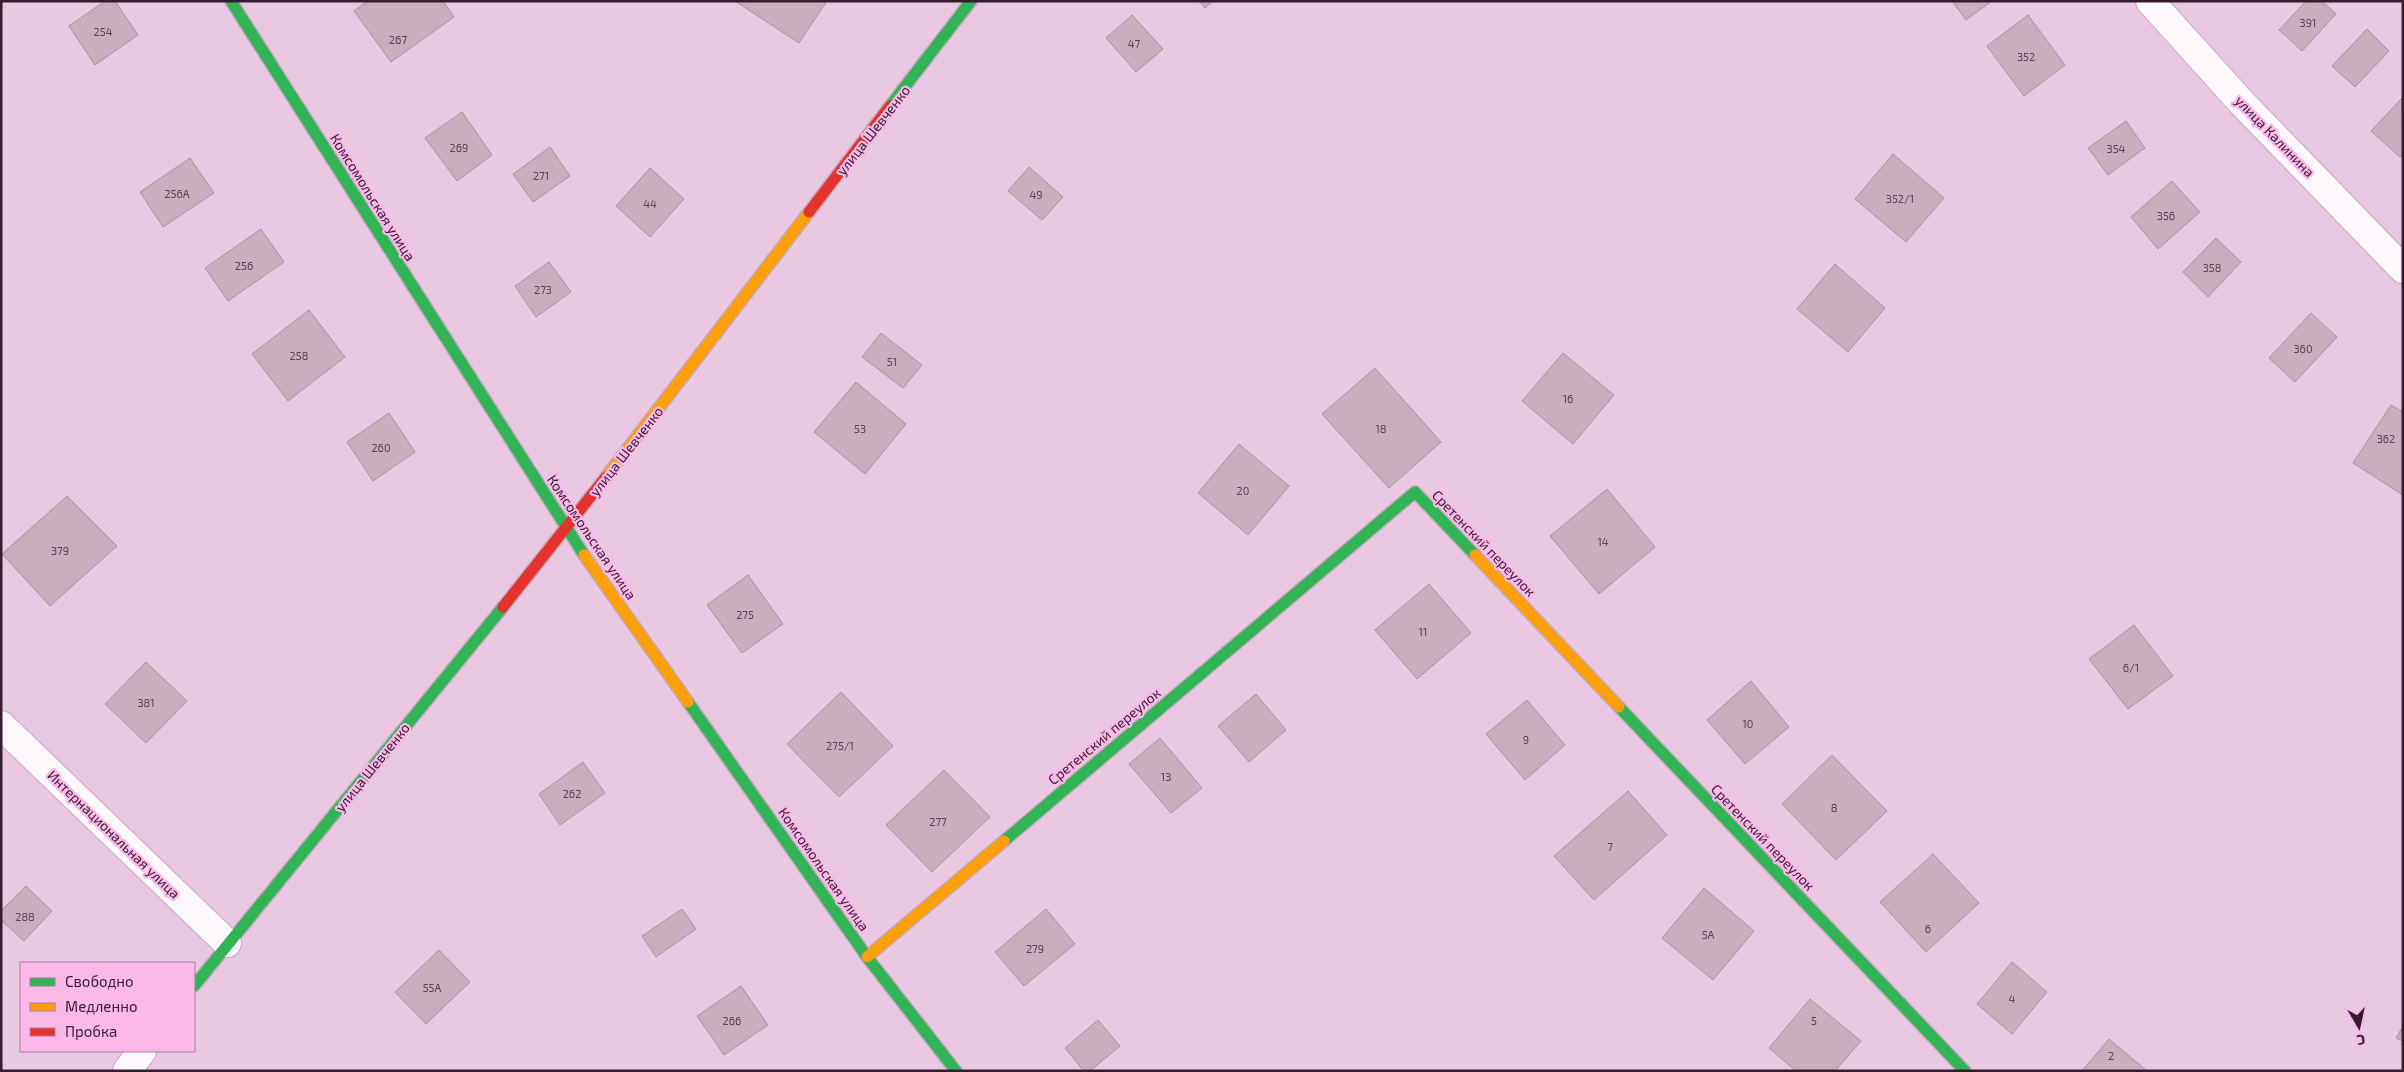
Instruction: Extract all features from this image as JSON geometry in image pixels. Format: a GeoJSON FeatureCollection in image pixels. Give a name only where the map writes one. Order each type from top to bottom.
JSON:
{"type":"FeatureCollection","features":[{"type":"Feature","properties":{"kind":"street","name":"Комсомольская улица"},"geometry":{"type":"LineString","coordinates":[[231,1],[566,530],[867,956],[956,1071]]}},
{"type":"Feature","properties":{"kind":"street","name":"улица Шевченко"},"geometry":{"type":"LineString","coordinates":[[195,985],[566,530],[972,1]]}},
{"type":"Feature","properties":{"kind":"street","name":"улица Калинина"},"geometry":{"type":"LineString","coordinates":[[2150,1],[2242,103],[2403,269]]}},
{"type":"Feature","properties":{"kind":"street","name":"Сретенский переулок"},"geometry":{"type":"LineString","coordinates":[[867,956],[1415,492],[1965,1071]]}},
{"type":"Feature","properties":{"kind":"street","name":"Интернациональная улица"},"geometry":{"type":"LineString","coordinates":[[1,725],[227,944]]}},
{"type":"Feature","properties":{"kind":"street"},"geometry":{"type":"LineString","coordinates":[[127,1071],[141,1052]]}},
{"type":"Feature","properties":{"kind":"building"},"geometry":{"type":"Polygon","coordinates":[[[105,1],[115,1],[138,35],[95,65],[69,26],[105,1]]]}},
{"type":"Feature","properties":{"kind":"building"},"geometry":{"type":"Polygon","coordinates":[[[367,1],[443,1],[454,17],[391,62],[354,11],[367,1]]]}},
{"type":"Feature","properties":{"kind":"building"},"geometry":{"type":"Polygon","coordinates":[[[735,1],[827,1],[799,43],[735,1]]]}},
{"type":"Feature","properties":{"kind":"building"},"geometry":{"type":"Polygon","coordinates":[[[1199,1],[1213,1],[1205,8],[1199,1]]]}},
{"type":"Feature","properties":{"kind":"building"},"geometry":{"type":"Polygon","coordinates":[[[1952,1],[1992,1],[1966,20],[1952,1]]]}},
{"type":"Feature","properties":{"kind":"building"},"geometry":{"type":"Polygon","coordinates":[[[2306,1],[2322,1],[2336,14],[2302,51],[2279,30],[2306,1]]]}},
{"type":"Feature","properties":{"kind":"building"},"geometry":{"type":"Polygon","coordinates":[[[1132,15],[1163,49],[1136,72],[1106,38],[1132,15]]]}},
{"type":"Feature","properties":{"kind":"building"},"geometry":{"type":"Polygon","coordinates":[[[2028,15],[2065,65],[2024,96],[1987,46],[2028,15]]]}},
{"type":"Feature","properties":{"kind":"building"},"geometry":{"type":"Polygon","coordinates":[[[2367,29],[2389,51],[2355,87],[2332,66],[2367,29]]]}},
{"type":"Feature","properties":{"kind":"building"},"geometry":{"type":"Polygon","coordinates":[[[2402,98],[2403,154],[2400,157],[2371,131],[2402,98]]]}},
{"type":"Feature","properties":{"kind":"building"},"geometry":{"type":"Polygon","coordinates":[[[462,112],[492,155],[457,181],[425,138],[462,112]]]}},
{"type":"Feature","properties":{"kind":"building"},"geometry":{"type":"Polygon","coordinates":[[[2126,121],[2145,148],[2108,175],[2088,148],[2126,121]]]}},
{"type":"Feature","properties":{"kind":"building"},"geometry":{"type":"Polygon","coordinates":[[[550,147],[570,176],[533,202],[513,174],[550,147]]]}},
{"type":"Feature","properties":{"kind":"building"},"geometry":{"type":"Polygon","coordinates":[[[1893,154],[1944,198],[1906,242],[1855,199],[1893,154]]]}},
{"type":"Feature","properties":{"kind":"building"},"geometry":{"type":"Polygon","coordinates":[[[190,158],[214,193],[163,227],[140,192],[190,158]]]}},
{"type":"Feature","properties":{"kind":"building"},"geometry":{"type":"Polygon","coordinates":[[[1029,167],[1063,197],[1042,220],[1008,191],[1029,167]]]}},
{"type":"Feature","properties":{"kind":"building"},"geometry":{"type":"Polygon","coordinates":[[[650,168],[684,199],[650,237],[616,206],[650,168]]]}},
{"type":"Feature","properties":{"kind":"building"},"geometry":{"type":"Polygon","coordinates":[[[2172,181],[2200,212],[2158,249],[2131,217],[2172,181]]]}},
{"type":"Feature","properties":{"kind":"building"},"geometry":{"type":"Polygon","coordinates":[[[261,229],[284,262],[228,301],[205,268],[261,229]]]}},
{"type":"Feature","properties":{"kind":"building"},"geometry":{"type":"Polygon","coordinates":[[[2216,238],[2241,262],[2208,297],[2183,272],[2216,238]]]}},
{"type":"Feature","properties":{"kind":"building"},"geometry":{"type":"Polygon","coordinates":[[[549,262],[571,292],[536,317],[515,286],[549,262]]]}},
{"type":"Feature","properties":{"kind":"building"},"geometry":{"type":"Polygon","coordinates":[[[1835,264],[1885,308],[1848,352],[1797,309],[1835,264]]]}},
{"type":"Feature","properties":{"kind":"building"},"geometry":{"type":"Polygon","coordinates":[[[309,310],[345,357],[288,401],[252,354],[309,310]]]}},
{"type":"Feature","properties":{"kind":"building"},"geometry":{"type":"Polygon","coordinates":[[[2311,313],[2337,337],[2295,382],[2269,358],[2311,313]]]}},
{"type":"Feature","properties":{"kind":"building"},"geometry":{"type":"Polygon","coordinates":[[[881,333],[922,365],[903,388],[862,357],[881,333]]]}},
{"type":"Feature","properties":{"kind":"building"},"geometry":{"type":"Polygon","coordinates":[[[1563,353],[1614,395],[1573,444],[1522,401],[1563,353]]]}},
{"type":"Feature","properties":{"kind":"building"},"geometry":{"type":"Polygon","coordinates":[[[1375,368],[1441,442],[1389,488],[1322,414],[1375,368]]]}},
{"type":"Feature","properties":{"kind":"building"},"geometry":{"type":"Polygon","coordinates":[[[856,382],[906,424],[865,474],[814,432],[856,382]]]}},
{"type":"Feature","properties":{"kind":"building"},"geometry":{"type":"Polygon","coordinates":[[[2391,405],[2403,412],[2403,495],[2353,463],[2391,405]]]}},
{"type":"Feature","properties":{"kind":"building"},"geometry":{"type":"Polygon","coordinates":[[[389,413],[415,452],[373,481],[347,442],[389,413]]]}},
{"type":"Feature","properties":{"kind":"building"},"geometry":{"type":"Polygon","coordinates":[[[1239,444],[1289,486],[1248,535],[1198,493],[1239,444]]]}},
{"type":"Feature","properties":{"kind":"building"},"geometry":{"type":"Polygon","coordinates":[[[1607,489],[1655,547],[1599,594],[1550,536],[1607,489]]]}},
{"type":"Feature","properties":{"kind":"building"},"geometry":{"type":"Polygon","coordinates":[[[67,496],[117,546],[50,606],[2,554],[67,496]]]}},
{"type":"Feature","properties":{"kind":"building"},"geometry":{"type":"Polygon","coordinates":[[[748,575],[783,624],[742,653],[707,605],[748,575]]]}},
{"type":"Feature","properties":{"kind":"building"},"geometry":{"type":"Polygon","coordinates":[[[1429,584],[1471,633],[1417,679],[1375,630],[1429,584]]]}},
{"type":"Feature","properties":{"kind":"building"},"geometry":{"type":"Polygon","coordinates":[[[2134,625],[2173,676],[2128,709],[2089,659],[2134,625]]]}},
{"type":"Feature","properties":{"kind":"building"},"geometry":{"type":"Polygon","coordinates":[[[146,662],[187,701],[146,743],[105,704],[146,662]]]}},
{"type":"Feature","properties":{"kind":"building"},"geometry":{"type":"Polygon","coordinates":[[[1751,681],[1789,727],[1745,764],[1707,720],[1751,681]]]}},
{"type":"Feature","properties":{"kind":"building"},"geometry":{"type":"Polygon","coordinates":[[[841,692],[893,746],[839,797],[787,744],[841,692]]]}},
{"type":"Feature","properties":{"kind":"building"},"geometry":{"type":"Polygon","coordinates":[[[1256,694],[1286,730],[1249,762],[1218,726],[1256,694]]]}},
{"type":"Feature","properties":{"kind":"building"},"geometry":{"type":"Polygon","coordinates":[[[1527,700],[1565,745],[1525,780],[1486,734],[1527,700]]]}},
{"type":"Feature","properties":{"kind":"building"},"geometry":{"type":"Polygon","coordinates":[[[1160,738],[1202,788],[1171,813],[1129,764],[1160,738]]]}},
{"type":"Feature","properties":{"kind":"building"},"geometry":{"type":"Polygon","coordinates":[[[1832,755],[1887,811],[1836,860],[1782,804],[1832,755]]]}},
{"type":"Feature","properties":{"kind":"building"},"geometry":{"type":"Polygon","coordinates":[[[583,762],[605,793],[560,825],[539,794],[583,762]]]}},
{"type":"Feature","properties":{"kind":"building"},"geometry":{"type":"Polygon","coordinates":[[[944,770],[990,817],[932,872],[886,825],[944,770]]]}},
{"type":"Feature","properties":{"kind":"building"},"geometry":{"type":"Polygon","coordinates":[[[1628,791],[1667,835],[1594,900],[1554,856],[1628,791]]]}},
{"type":"Feature","properties":{"kind":"building"},"geometry":{"type":"Polygon","coordinates":[[[1933,854],[1979,903],[1926,952],[1880,902],[1933,854]]]}},
{"type":"Feature","properties":{"kind":"building"},"geometry":{"type":"Polygon","coordinates":[[[26,886],[52,911],[24,941],[1,920],[1,911],[26,886]]]}},
{"type":"Feature","properties":{"kind":"building"},"geometry":{"type":"Polygon","coordinates":[[[1704,888],[1754,931],[1713,980],[1662,938],[1704,888]]]}},
{"type":"Feature","properties":{"kind":"building"},"geometry":{"type":"Polygon","coordinates":[[[682,909],[696,929],[656,957],[642,936],[682,909]]]}},
{"type":"Feature","properties":{"kind":"building"},"geometry":{"type":"Polygon","coordinates":[[[1046,909],[1075,944],[1024,986],[995,952],[1046,909]]]}},
{"type":"Feature","properties":{"kind":"building"},"geometry":{"type":"Polygon","coordinates":[[[439,950],[470,982],[426,1024],[395,992],[439,950]]]}},
{"type":"Feature","properties":{"kind":"building"},"geometry":{"type":"Polygon","coordinates":[[[2012,962],[2047,992],[2012,1034],[1977,1004],[2012,962]]]}},
{"type":"Feature","properties":{"kind":"building"},"geometry":{"type":"Polygon","coordinates":[[[741,986],[768,1025],[724,1055],[697,1016],[741,986]]]}},
{"type":"Feature","properties":{"kind":"building"},"geometry":{"type":"Polygon","coordinates":[[[1810,999],[1861,1041],[1835,1071],[1796,1071],[1769,1048],[1810,999]]]}},
{"type":"Feature","properties":{"kind":"building"},"geometry":{"type":"Polygon","coordinates":[[[1098,1020],[1120,1046],[1090,1071],[1084,1071],[1065,1048],[1098,1020]]]}},
{"type":"Feature","properties":{"kind":"building"},"geometry":{"type":"Polygon","coordinates":[[[2403,1026],[2403,1041],[2396,1038],[2403,1026]]]}},
{"type":"Feature","properties":{"kind":"building"},"geometry":{"type":"Polygon","coordinates":[[[2109,1039],[2147,1071],[2082,1071],[2109,1039]]]}},
{"type":"Feature","properties":{"kind":"traffic: fast"},"geometry":{"type":"LineString","coordinates":[[231,1],[584,555]]}},
{"type":"Feature","properties":{"kind":"traffic: fast"},"geometry":{"type":"LineString","coordinates":[[890,106],[971,1]]}},
{"type":"Feature","properties":{"kind":"traffic: fast"},"geometry":{"type":"LineString","coordinates":[[1004,841],[1415,492],[1475,555]]}},
{"type":"Feature","properties":{"kind":"traffic: fast"},"geometry":{"type":"LineString","coordinates":[[195,985],[503,607]]}},
{"type":"Feature","properties":{"kind":"traffic: fast"},"geometry":{"type":"LineString","coordinates":[[688,702],[867,957],[956,1071]]}},
{"type":"Feature","properties":{"kind":"traffic: fast"},"geometry":{"type":"LineString","coordinates":[[1619,707],[1965,1071]]}},
{"type":"Feature","properties":{"kind":"traffic: slow"},"geometry":{"type":"LineString","coordinates":[[606,477],[809,212]]}},
{"type":"Feature","properties":{"kind":"traffic: slow"},"geometry":{"type":"LineString","coordinates":[[584,555],[688,702]]}},
{"type":"Feature","properties":{"kind":"traffic: slow"},"geometry":{"type":"LineString","coordinates":[[1475,555],[1619,707]]}},
{"type":"Feature","properties":{"kind":"traffic: slow"},"geometry":{"type":"LineString","coordinates":[[867,957],[1004,841]]}},
{"type":"Feature","properties":{"kind":"traffic: jam"},"geometry":{"type":"LineString","coordinates":[[809,212],[890,106]]}},
{"type":"Feature","properties":{"kind":"traffic: jam"},"geometry":{"type":"LineString","coordinates":[[503,607],[606,477]]}}]}
